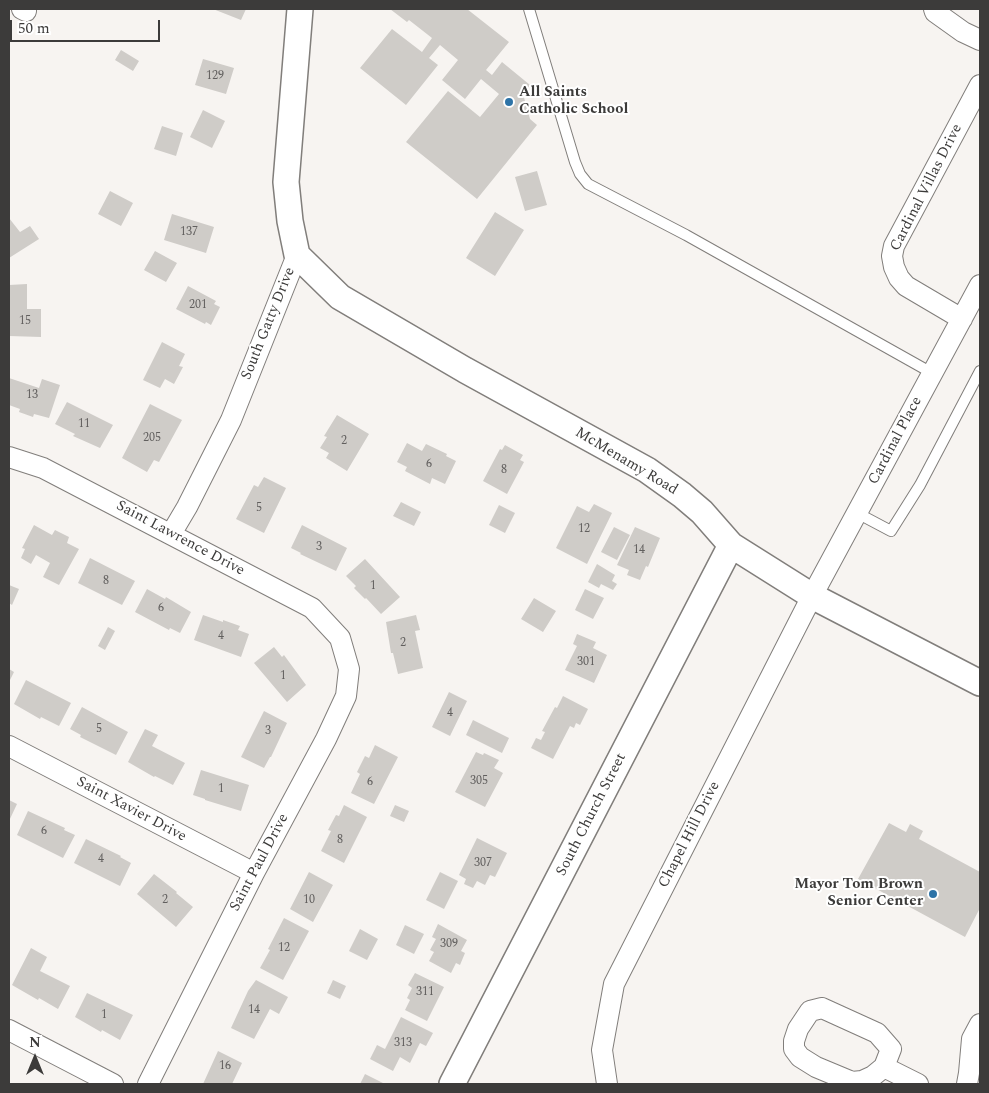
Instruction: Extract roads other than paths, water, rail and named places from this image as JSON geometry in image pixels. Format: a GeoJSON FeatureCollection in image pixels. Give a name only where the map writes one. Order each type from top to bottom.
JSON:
{"type":"FeatureCollection","features":[{"type":"Feature","properties":{"kind":"street","name":"South Gatty Drive"},"geometry":{"type":"LineString","coordinates":[[171,534],[232,420],[297,255],[290,221],[286,182],[300,9]]}},
{"type":"Feature","properties":{"kind":"street"},"geometry":{"type":"LineString","coordinates":[[934,9],[935,12],[963,32],[980,40]]}},
{"type":"Feature","properties":{"kind":"street","name":"Cardinal Villas Drive"},"geometry":{"type":"LineString","coordinates":[[962,319],[906,286],[899,278],[892,256],[894,246],[980,85]]}},
{"type":"Feature","properties":{"kind":"street","name":"McMenamy Road"},"geometry":{"type":"LineString","coordinates":[[297,255],[340,297],[465,370],[647,470],[702,512],[731,545],[812,596],[980,683]]}},
{"type":"Feature","properties":{"kind":"street","name":"Cardinal Place"},"geometry":{"type":"LineString","coordinates":[[812,596],[980,285]]}},
{"type":"Feature","properties":{"kind":"street","name":"Saint Lawrence Drive"},"geometry":{"type":"LineString","coordinates":[[9,457],[43,468],[312,608],[340,638]]}},
{"type":"Feature","properties":{"kind":"street","name":"South Church Street"},"geometry":{"type":"LineString","coordinates":[[452,1084],[731,545]]}},
{"type":"Feature","properties":{"kind":"street","name":"Chapel Hill Drive"},"geometry":{"type":"LineString","coordinates":[[607,1084],[602,1050],[614,984],[812,596]]}},
{"type":"Feature","properties":{"kind":"street","name":"Saint Paul Drive"},"geometry":{"type":"LineString","coordinates":[[148,1084],[254,873],[326,739],[346,696],[349,669],[340,638]]}},
{"type":"Feature","properties":{"kind":"street","name":"Saint Xavier Drive"},"geometry":{"type":"LineString","coordinates":[[9,746],[254,873]]}},
{"type":"Feature","properties":{"kind":"street"},"geometry":{"type":"LineString","coordinates":[[822,1008],[878,1033],[891,1049],[884,1067],[862,1082],[843,1080],[800,1057],[794,1049],[794,1041],[798,1029],[810,1011],[822,1008]]}},
{"type":"Feature","properties":{"kind":"street"},"geometry":{"type":"LineString","coordinates":[[972,1072],[972,1039],[980,1024]]}},
{"type":"Feature","properties":{"kind":"street"},"geometry":{"type":"LineString","coordinates":[[9,1030],[113,1084]]}},
{"type":"Feature","properties":{"kind":"street"},"geometry":{"type":"LineString","coordinates":[[884,1067],[918,1084]]}},
{"type":"Feature","properties":{"kind":"lane"},"geometry":{"type":"LineString","coordinates":[[529,9],[575,162],[580,174],[588,184],[686,235],[932,373]]}},
{"type":"Feature","properties":{"kind":"lane"},"geometry":{"type":"LineString","coordinates":[[857,513],[890,531],[920,485],[980,371]]}},
{"type":"Feature","properties":{"kind":"place","name":"All Saints Catholic School"},"geometry":{"type":"Point","coordinates":[509,102]}},
{"type":"Feature","properties":{"kind":"place","name":"Mayor Tom Brown Senior Center"},"geometry":{"type":"Point","coordinates":[933,894]}}]}
